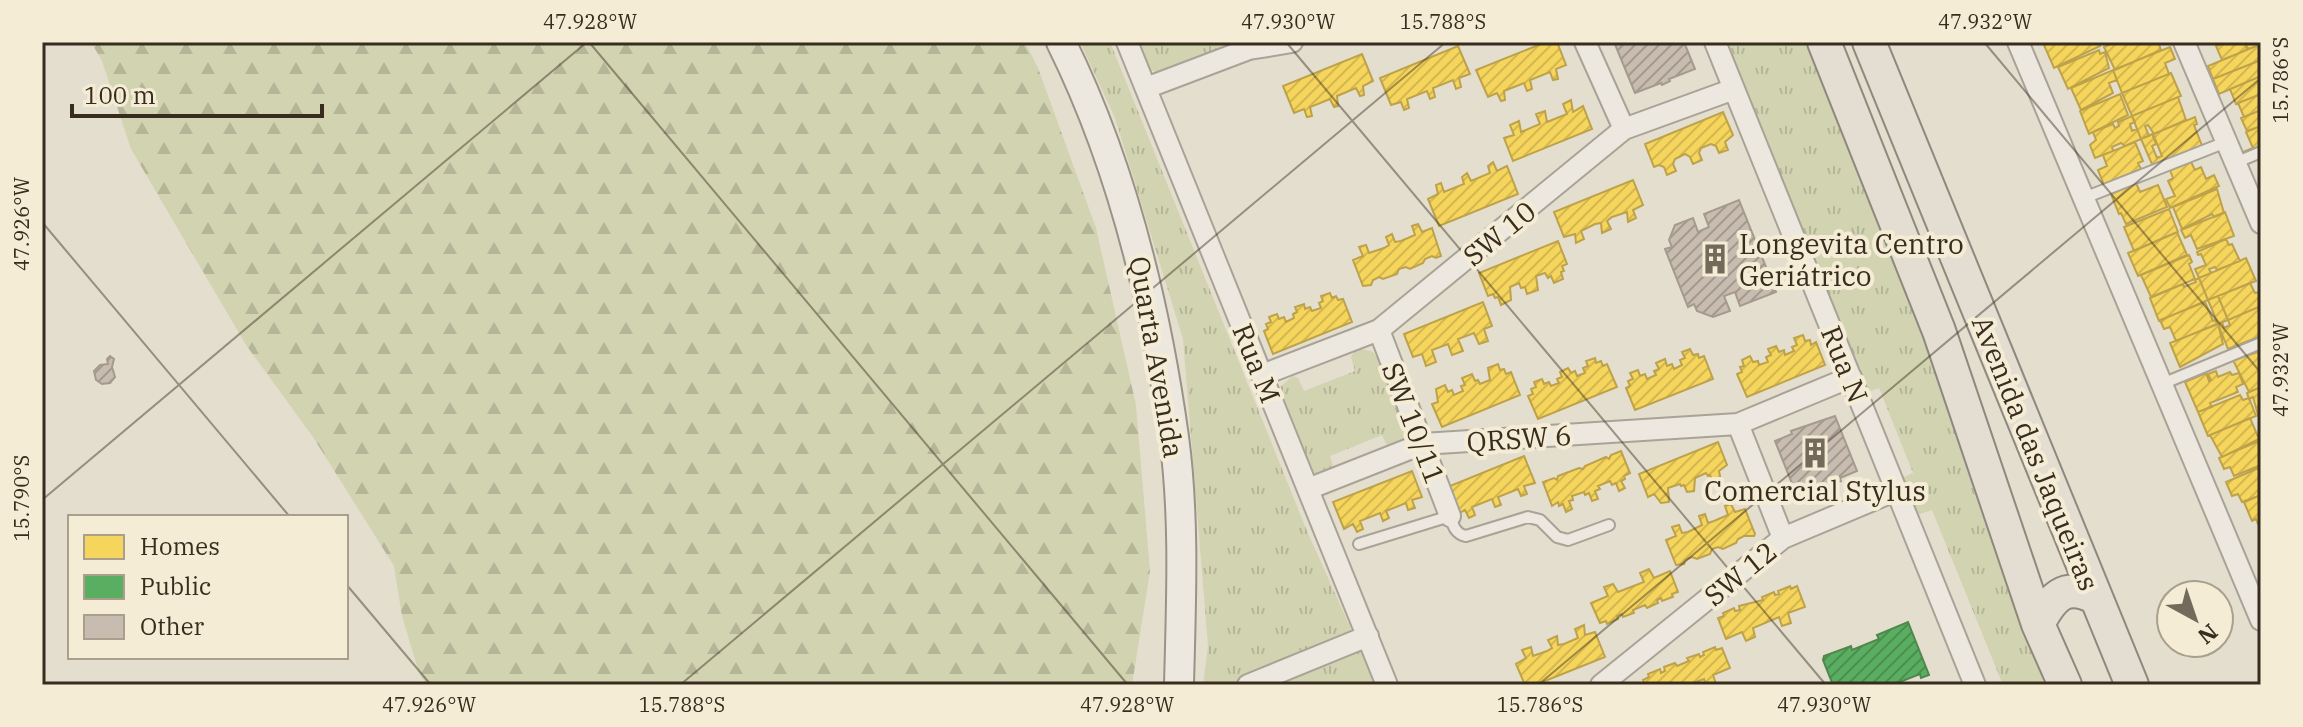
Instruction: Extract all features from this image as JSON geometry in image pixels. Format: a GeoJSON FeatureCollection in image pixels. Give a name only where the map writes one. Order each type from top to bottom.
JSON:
{"type":"FeatureCollection","features":[{"type":"Feature","properties":{"kind":"main road","name":"Quarta Avenida"},"geometry":{"type":"LineString","coordinates":[[1061,42],[1104,145],[1137,243],[1159,348],[1174,439],[1180,517],[1179,685]]}},
{"type":"Feature","properties":{"kind":"main road","name":"Avenida das Jaqueiras"},"geometry":{"type":"LineString","coordinates":[[1824,42],[1939,331],[2038,624],[2065,685]]}},
{"type":"Feature","properties":{"kind":"main road","name":"Avenida das Jaqueiras"},"geometry":{"type":"LineString","coordinates":[[1869,42],[2132,685]]}},
{"type":"Feature","properties":{"kind":"main road"},"geometry":{"type":"LineString","coordinates":[[2038,624],[2050,602],[2067,591],[2080,590],[2094,597]]}},
{"type":"Feature","properties":{"kind":"street","name":"Rua M"},"geometry":{"type":"LineString","coordinates":[[1127,42],[1387,685]]}},
{"type":"Feature","properties":{"kind":"street"},"geometry":{"type":"LineString","coordinates":[[1146,88],[1262,43],[1292,42]]}},
{"type":"Feature","properties":{"kind":"street"},"geometry":{"type":"LineString","coordinates":[[1585,42],[1624,129]]}},
{"type":"Feature","properties":{"kind":"street","name":"Rua N"},"geometry":{"type":"LineString","coordinates":[[1715,42],[1975,685]]}},
{"type":"Feature","properties":{"kind":"street"},"geometry":{"type":"LineString","coordinates":[[2018,42],[2162,384],[2254,586],[2261,620]]}},
{"type":"Feature","properties":{"kind":"street"},"geometry":{"type":"LineString","coordinates":[[2184,42],[2261,223]]}},
{"type":"Feature","properties":{"kind":"street","name":"SW 10"},"geometry":{"type":"LineString","coordinates":[[1262,375],[1379,330],[1624,129],[1734,89]]}},
{"type":"Feature","properties":{"kind":"street","name":"SW 10/11"},"geometry":{"type":"LineString","coordinates":[[1379,330],[1450,516]]}},
{"type":"Feature","properties":{"kind":"street","name":"QRSW 6"},"geometry":{"type":"LineString","coordinates":[[1308,489],[1422,444],[1738,424],[1851,377]]}},
{"type":"Feature","properties":{"kind":"street"},"geometry":{"type":"LineString","coordinates":[[1738,424],[1783,538]]}},
{"type":"Feature","properties":{"kind":"street","name":"SW 12"},"geometry":{"type":"LineString","coordinates":[[1601,685],[1783,538],[1897,490]]}},
{"type":"Feature","properties":{"kind":"street"},"geometry":{"type":"LineString","coordinates":[[1248,685],[1368,636]]}},
{"type":"Feature","properties":{"kind":"lane"},"geometry":{"type":"LineString","coordinates":[[2084,198],[2226,142]]}},
{"type":"Feature","properties":{"kind":"lane"},"geometry":{"type":"LineString","coordinates":[[2235,163],[2261,152]]}},
{"type":"Feature","properties":{"kind":"lane"},"geometry":{"type":"LineString","coordinates":[[2162,384],[2261,343]]}},
{"type":"Feature","properties":{"kind":"lane"},"geometry":{"type":"LineString","coordinates":[[1359,544],[1450,516],[1455,530],[1466,536],[1528,517],[1540,520],[1562,540],[1573,540],[1609,525]]}},
{"type":"Feature","properties":{"kind":"green space"},"geometry":{"type":"Polygon","coordinates":[[[91,42],[1025,42],[1038,68],[1096,228],[1136,405],[1150,571],[1132,685],[426,685],[419,673],[402,616],[394,566],[313,437],[246,345],[131,149],[102,61],[91,42]]]}},
{"type":"Feature","properties":{"kind":"green space"},"geometry":{"type":"Polygon","coordinates":[[[1080,42],[1110,42],[1307,531],[1374,685],[1203,685],[1208,646],[1183,339],[1115,118],[1080,42]]]}},
{"type":"Feature","properties":{"kind":"green space"},"geometry":{"type":"Polygon","coordinates":[[[1136,42],[1240,42],[1159,74],[1146,67],[1136,42]]]}},
{"type":"Feature","properties":{"kind":"green space"},"geometry":{"type":"Polygon","coordinates":[[[1726,42],[1806,42],[1826,91],[1847,122],[1944,362],[2027,638],[2045,685],[2003,685],[1932,510],[1917,515],[1902,478],[1913,473],[1879,388],[1867,392],[1726,42]]]}},
{"type":"Feature","properties":{"kind":"green space"},"geometry":{"type":"Polygon","coordinates":[[[1355,350],[1371,351],[1379,359],[1407,428],[1406,440],[1388,448],[1382,435],[1330,456],[1334,469],[1322,477],[1311,472],[1279,395],[1281,386],[1293,376],[1298,378],[1304,391],[1355,371],[1351,357],[1355,350]]]}},
{"type":"Feature","properties":{"kind":"building: Homes"},"geometry":{"type":"Polygon","coordinates":[[[1546,42],[1557,42],[1566,65],[1556,69],[1558,79],[1553,80],[1550,72],[1530,80],[1532,89],[1527,91],[1524,83],[1504,91],[1505,100],[1501,101],[1497,93],[1488,97],[1476,70],[1546,42]]]}},
{"type":"Feature","properties":{"kind":"building: Homes"},"geometry":{"type":"Polygon","coordinates":[[[2051,42],[2098,42],[2100,46],[2054,68],[2044,45],[2051,42]]]}},
{"type":"Feature","properties":{"kind":"building: Homes"},"geometry":{"type":"Polygon","coordinates":[[[2116,42],[2158,42],[2161,50],[2115,70],[2104,47],[2116,42]]]}},
{"type":"Feature","properties":{"kind":"building: Homes"},"geometry":{"type":"Polygon","coordinates":[[[2227,42],[2261,44],[2249,49],[2246,46],[2247,50],[2222,60],[2216,46],[2227,42]]]}},
{"type":"Feature","properties":{"kind":"building: Homes"},"geometry":{"type":"Polygon","coordinates":[[[2261,44],[2261,60],[2213,79],[2208,66],[2261,44]]]}},
{"type":"Feature","properties":{"kind":"building: Homes"},"geometry":{"type":"Polygon","coordinates":[[[1458,46],[1470,74],[1459,78],[1461,87],[1456,89],[1453,80],[1433,88],[1435,97],[1430,99],[1427,91],[1407,99],[1409,108],[1404,110],[1401,102],[1391,105],[1380,78],[1458,46]]]}},
{"type":"Feature","properties":{"kind":"building: Homes"},"geometry":{"type":"Polygon","coordinates":[[[2170,47],[2175,59],[2165,63],[2169,74],[2122,93],[2113,70],[2170,47]]]}},
{"type":"Feature","properties":{"kind":"building: Homes"},"geometry":{"type":"Polygon","coordinates":[[[2099,50],[2100,54],[2105,52],[2109,68],[2068,89],[2058,67],[2099,50]]]}},
{"type":"Feature","properties":{"kind":"building: Homes"},"geometry":{"type":"Polygon","coordinates":[[[1362,54],[1373,81],[1363,86],[1364,95],[1360,96],[1356,88],[1337,96],[1338,106],[1334,107],[1330,99],[1310,107],[1312,116],[1307,117],[1304,109],[1294,113],[1283,86],[1362,54]]]}},
{"type":"Feature","properties":{"kind":"building: Homes"},"geometry":{"type":"Polygon","coordinates":[[[2261,60],[2261,76],[2219,94],[2213,79],[2261,60]]]}},
{"type":"Feature","properties":{"kind":"building: Homes"},"geometry":{"type":"Polygon","coordinates":[[[2113,70],[2117,80],[2109,83],[2113,93],[2081,110],[2071,88],[2113,70]]]}},
{"type":"Feature","properties":{"kind":"building: Homes"},"geometry":{"type":"Polygon","coordinates":[[[2171,73],[2181,96],[2132,116],[2122,93],[2171,73]]]}},
{"type":"Feature","properties":{"kind":"building: Homes"},"geometry":{"type":"Polygon","coordinates":[[[2261,76],[2261,94],[2236,104],[2230,89],[2261,76]]]}},
{"type":"Feature","properties":{"kind":"building: Homes"},"geometry":{"type":"Polygon","coordinates":[[[2120,94],[2128,115],[2089,134],[2080,111],[2120,94]]]}},
{"type":"Feature","properties":{"kind":"building: Homes"},"geometry":{"type":"Polygon","coordinates":[[[2261,94],[2261,110],[2244,117],[2238,103],[2261,94]]]}},
{"type":"Feature","properties":{"kind":"building: Homes"},"geometry":{"type":"Polygon","coordinates":[[[2178,97],[2186,120],[2154,134],[2148,125],[2145,126],[2149,136],[2141,139],[2132,116],[2178,97]]]}},
{"type":"Feature","properties":{"kind":"building: Homes"},"geometry":{"type":"Polygon","coordinates":[[[1571,100],[1573,112],[1583,106],[1592,129],[1513,161],[1504,138],[1514,135],[1510,125],[1519,121],[1521,132],[1540,124],[1536,114],[1545,111],[1547,122],[1567,114],[1563,104],[1571,100]]]}},
{"type":"Feature","properties":{"kind":"building: Homes"},"geometry":{"type":"Polygon","coordinates":[[[2261,110],[2261,126],[2247,131],[2241,118],[2261,110]]]}},
{"type":"Feature","properties":{"kind":"building: Homes"},"geometry":{"type":"Polygon","coordinates":[[[1723,112],[1733,135],[1725,142],[1728,150],[1719,153],[1716,146],[1711,144],[1701,148],[1699,153],[1702,160],[1693,164],[1685,154],[1675,159],[1673,164],[1676,171],[1667,175],[1664,167],[1654,167],[1645,144],[1723,112]]]}},
{"type":"Feature","properties":{"kind":"building: Homes"},"geometry":{"type":"Polygon","coordinates":[[[2132,116],[2135,122],[2130,124],[2132,131],[2137,129],[2141,139],[2125,146],[2121,143],[2112,147],[2113,151],[2095,158],[2090,145],[2096,140],[2093,132],[2113,124],[2115,128],[2119,126],[2118,122],[2132,116]]]}},
{"type":"Feature","properties":{"kind":"building: Homes"},"geometry":{"type":"Polygon","coordinates":[[[2195,117],[2197,124],[2194,125],[2204,151],[2155,171],[2141,139],[2152,134],[2156,144],[2152,146],[2157,158],[2162,156],[2153,134],[2195,117]]]}},
{"type":"Feature","properties":{"kind":"building: Homes"},"geometry":{"type":"Polygon","coordinates":[[[2261,126],[2261,152],[2246,159],[2243,152],[2253,148],[2246,132],[2261,126]]]}},
{"type":"Feature","properties":{"kind":"building: Homes"},"geometry":{"type":"Polygon","coordinates":[[[2135,142],[2143,161],[2138,163],[2141,169],[2116,179],[2119,185],[2106,190],[2098,170],[2107,166],[2103,155],[2135,142]]]}},
{"type":"Feature","properties":{"kind":"building: Homes"},"geometry":{"type":"Polygon","coordinates":[[[1493,162],[1497,171],[1507,166],[1518,194],[1439,226],[1428,199],[1438,194],[1436,185],[1441,183],[1444,192],[1464,184],[1462,177],[1467,173],[1471,181],[1490,173],[1488,166],[1493,162]]]}},
{"type":"Feature","properties":{"kind":"building: Homes"},"geometry":{"type":"Polygon","coordinates":[[[2191,162],[2195,170],[2201,167],[2206,179],[2214,175],[2219,186],[2170,208],[2166,199],[2175,196],[2168,181],[2173,178],[2170,170],[2191,162]]]}},
{"type":"Feature","properties":{"kind":"building: Homes"},"geometry":{"type":"Polygon","coordinates":[[[1633,180],[1643,205],[1633,210],[1636,218],[1628,222],[1627,212],[1612,217],[1607,221],[1611,229],[1602,233],[1601,223],[1595,224],[1581,231],[1584,239],[1576,243],[1575,234],[1564,237],[1554,212],[1633,180]]]}},
{"type":"Feature","properties":{"kind":"building: Homes"},"geometry":{"type":"Polygon","coordinates":[[[2136,183],[2140,192],[2158,185],[2167,207],[2126,224],[2111,194],[2136,183]]]}},
{"type":"Feature","properties":{"kind":"building: Homes"},"geometry":{"type":"Polygon","coordinates":[[[2217,189],[2224,213],[2214,217],[2212,214],[2182,229],[2173,207],[2217,189]]]}},
{"type":"Feature","properties":{"kind":"building: Homes"},"geometry":{"type":"Polygon","coordinates":[[[2169,209],[2178,232],[2134,251],[2124,227],[2169,209]]]}},
{"type":"Feature","properties":{"kind":"building: Homes"},"geometry":{"type":"Polygon","coordinates":[[[2225,212],[2234,236],[2197,249],[2191,235],[2185,238],[2181,230],[2225,212]]]}},
{"type":"Feature","properties":{"kind":"building: Homes"},"geometry":{"type":"Polygon","coordinates":[[[1418,224],[1422,232],[1432,228],[1441,256],[1432,256],[1410,269],[1399,269],[1397,274],[1383,279],[1379,277],[1371,285],[1363,286],[1353,260],[1363,256],[1359,247],[1366,245],[1369,253],[1384,248],[1389,245],[1386,237],[1392,234],[1395,242],[1401,241],[1415,235],[1412,226],[1418,224]]]}},
{"type":"Feature","properties":{"kind":"building: Homes"},"geometry":{"type":"Polygon","coordinates":[[[2177,232],[2187,255],[2138,276],[2128,253],[2177,232]]]}},
{"type":"Feature","properties":{"kind":"building: Homes"},"geometry":{"type":"Polygon","coordinates":[[[2226,239],[2240,261],[2217,270],[2215,267],[2209,269],[2211,273],[2199,278],[2195,269],[2206,265],[2197,252],[2226,239]]]}},
{"type":"Feature","properties":{"kind":"building: Homes"},"geometry":{"type":"Polygon","coordinates":[[[1558,241],[1567,264],[1562,266],[1563,279],[1554,283],[1551,276],[1548,278],[1545,273],[1536,276],[1538,290],[1527,294],[1525,287],[1521,288],[1519,283],[1510,287],[1511,300],[1501,305],[1498,297],[1495,298],[1493,294],[1488,296],[1479,273],[1558,241]]]}},
{"type":"Feature","properties":{"kind":"building: Homes"},"geometry":{"type":"Polygon","coordinates":[[[2189,255],[2195,279],[2151,297],[2141,275],[2189,255]]]}},
{"type":"Feature","properties":{"kind":"building: Homes"},"geometry":{"type":"Polygon","coordinates":[[[2246,258],[2256,281],[2208,300],[2199,278],[2246,258]]]}},
{"type":"Feature","properties":{"kind":"building: Homes"},"geometry":{"type":"Polygon","coordinates":[[[2199,278],[2208,300],[2159,321],[2150,298],[2183,284],[2184,287],[2199,278]]]}},
{"type":"Feature","properties":{"kind":"building: Homes"},"geometry":{"type":"Polygon","coordinates":[[[2250,283],[2255,293],[2259,292],[2261,306],[2228,320],[2218,296],[2250,283]]]}},
{"type":"Feature","properties":{"kind":"building: Homes"},"geometry":{"type":"Polygon","coordinates":[[[1330,293],[1332,298],[1343,299],[1352,322],[1273,354],[1264,331],[1268,329],[1266,324],[1271,322],[1269,317],[1277,314],[1279,319],[1284,317],[1286,322],[1294,318],[1293,314],[1297,312],[1295,307],[1304,304],[1305,309],[1310,307],[1312,311],[1321,308],[1321,296],[1330,293]]]}},
{"type":"Feature","properties":{"kind":"building: Homes"},"geometry":{"type":"Polygon","coordinates":[[[2218,296],[2228,320],[2218,324],[2208,300],[2218,296]]]}},
{"type":"Feature","properties":{"kind":"building: Homes"},"geometry":{"type":"Polygon","coordinates":[[[1483,302],[1492,326],[1484,329],[1488,341],[1479,344],[1474,333],[1458,339],[1463,351],[1452,355],[1448,344],[1432,350],[1436,362],[1426,366],[1422,354],[1413,357],[1404,334],[1483,302]]]}},
{"type":"Feature","properties":{"kind":"building: Homes"},"geometry":{"type":"Polygon","coordinates":[[[2205,302],[2217,324],[2176,341],[2170,327],[2164,329],[2160,320],[2205,302]]]}},
{"type":"Feature","properties":{"kind":"building: Homes"},"geometry":{"type":"Polygon","coordinates":[[[2261,306],[2261,336],[2228,349],[2218,324],[2222,322],[2224,328],[2230,325],[2228,320],[2261,306]]]}},
{"type":"Feature","properties":{"kind":"building: Homes"},"geometry":{"type":"Polygon","coordinates":[[[2218,324],[2223,344],[2180,367],[2170,343],[2218,324]]]}},
{"type":"Feature","properties":{"kind":"building: Homes"},"geometry":{"type":"Polygon","coordinates":[[[1803,335],[1811,345],[1816,342],[1825,365],[1747,397],[1737,374],[1742,372],[1742,360],[1750,356],[1759,365],[1768,362],[1766,357],[1771,355],[1768,349],[1776,346],[1779,352],[1784,350],[1785,355],[1794,351],[1792,347],[1797,345],[1794,338],[1803,335]]]}},
{"type":"Feature","properties":{"kind":"building: Homes"},"geometry":{"type":"Polygon","coordinates":[[[1690,349],[1699,358],[1704,356],[1713,379],[1635,410],[1626,388],[1630,386],[1628,381],[1633,379],[1630,373],[1638,370],[1640,376],[1645,374],[1647,379],[1656,375],[1654,371],[1659,369],[1656,363],[1665,359],[1667,366],[1672,364],[1674,369],[1682,365],[1680,360],[1685,358],[1682,352],[1690,349]]]}},
{"type":"Feature","properties":{"kind":"building: Homes"},"geometry":{"type":"Polygon","coordinates":[[[2261,351],[2261,387],[2249,392],[2233,360],[2261,351]]]}},
{"type":"Feature","properties":{"kind":"building: Homes"},"geometry":{"type":"Polygon","coordinates":[[[1595,358],[1596,363],[1601,361],[1603,366],[1607,364],[1617,387],[1538,419],[1528,396],[1533,394],[1531,389],[1536,387],[1534,382],[1542,379],[1544,384],[1549,382],[1551,386],[1559,383],[1557,379],[1562,377],[1560,372],[1568,368],[1571,373],[1575,371],[1577,376],[1585,373],[1583,368],[1588,366],[1586,361],[1595,358]]]}},
{"type":"Feature","properties":{"kind":"building: Homes"},"geometry":{"type":"Polygon","coordinates":[[[1498,364],[1506,374],[1511,372],[1520,395],[1442,427],[1432,404],[1438,402],[1436,389],[1445,385],[1448,392],[1452,390],[1454,395],[1463,391],[1461,386],[1465,385],[1462,378],[1472,374],[1480,384],[1490,380],[1488,368],[1498,364]]]}},
{"type":"Feature","properties":{"kind":"building: Homes"},"geometry":{"type":"Polygon","coordinates":[[[2216,371],[2218,377],[2230,372],[2232,375],[2239,373],[2243,384],[2236,387],[2238,392],[2210,403],[2212,407],[2198,412],[2185,382],[2206,373],[2209,381],[2208,374],[2216,371]]]}},
{"type":"Feature","properties":{"kind":"building: Homes"},"geometry":{"type":"Polygon","coordinates":[[[2261,387],[2261,414],[2258,415],[2253,397],[2249,399],[2247,393],[2261,387]]]}},
{"type":"Feature","properties":{"kind":"building: Homes"},"geometry":{"type":"Polygon","coordinates":[[[2240,395],[2243,400],[2249,398],[2256,416],[2208,436],[2198,412],[2240,395]]]}},
{"type":"Feature","properties":{"kind":"building: Homes"},"geometry":{"type":"Polygon","coordinates":[[[2250,418],[2259,439],[2222,457],[2210,435],[2250,418]]]}},
{"type":"Feature","properties":{"kind":"building: Homes"},"geometry":{"type":"Polygon","coordinates":[[[2259,441],[2261,465],[2234,476],[2230,467],[2224,469],[2219,458],[2259,441]]]}},
{"type":"Feature","properties":{"kind":"building: Homes"},"geometry":{"type":"Polygon","coordinates":[[[1718,442],[1727,465],[1719,471],[1721,481],[1713,482],[1706,473],[1695,478],[1694,491],[1687,492],[1680,484],[1668,488],[1669,502],[1661,503],[1654,494],[1648,497],[1639,474],[1718,442]]]}},
{"type":"Feature","properties":{"kind":"building: Homes"},"geometry":{"type":"Polygon","coordinates":[[[1621,451],[1630,473],[1621,481],[1625,488],[1619,491],[1616,483],[1612,485],[1610,481],[1598,486],[1600,489],[1595,491],[1598,499],[1592,501],[1589,493],[1585,495],[1584,492],[1572,496],[1573,500],[1569,501],[1572,509],[1566,512],[1563,504],[1559,506],[1558,502],[1552,506],[1543,482],[1554,478],[1557,480],[1558,476],[1583,469],[1606,457],[1609,459],[1621,451]]]}},
{"type":"Feature","properties":{"kind":"building: Homes"},"geometry":{"type":"Polygon","coordinates":[[[1524,456],[1535,483],[1524,486],[1527,494],[1521,496],[1518,489],[1498,497],[1501,505],[1495,507],[1492,499],[1472,507],[1475,515],[1469,518],[1465,510],[1456,515],[1445,488],[1524,456]]]}},
{"type":"Feature","properties":{"kind":"building: Homes"},"geometry":{"type":"Polygon","coordinates":[[[2261,467],[2261,495],[2242,502],[2238,494],[2232,496],[2226,482],[2261,467]]]}},
{"type":"Feature","properties":{"kind":"building: Homes"},"geometry":{"type":"Polygon","coordinates":[[[1412,471],[1422,497],[1412,500],[1415,508],[1408,510],[1406,503],[1386,511],[1389,518],[1383,521],[1380,513],[1360,521],[1363,529],[1357,532],[1353,524],[1344,529],[1333,502],[1412,471]]]}},
{"type":"Feature","properties":{"kind":"building: Homes"},"geometry":{"type":"Polygon","coordinates":[[[2261,495],[2261,522],[2258,524],[2256,519],[2252,521],[2244,502],[2261,495]]]}},
{"type":"Feature","properties":{"kind":"building: Homes"},"geometry":{"type":"Polygon","coordinates":[[[1731,504],[1735,512],[1745,509],[1754,536],[1744,536],[1723,549],[1712,549],[1710,554],[1697,559],[1692,557],[1684,564],[1676,565],[1666,540],[1676,536],[1672,527],[1679,525],[1682,533],[1688,532],[1702,525],[1699,516],[1705,514],[1708,523],[1728,515],[1725,506],[1731,504]]]}},
{"type":"Feature","properties":{"kind":"building: Homes"},"geometry":{"type":"Polygon","coordinates":[[[1649,569],[1654,578],[1670,571],[1678,592],[1672,594],[1673,597],[1657,600],[1658,603],[1647,608],[1645,605],[1633,610],[1634,613],[1617,616],[1618,619],[1607,624],[1606,621],[1600,623],[1591,603],[1608,596],[1604,587],[1613,584],[1618,592],[1644,582],[1640,573],[1649,569]]]}},
{"type":"Feature","properties":{"kind":"building: Homes"},"geometry":{"type":"Polygon","coordinates":[[[1790,586],[1791,589],[1797,586],[1805,607],[1788,613],[1791,623],[1782,626],[1779,617],[1753,628],[1755,637],[1746,641],[1742,632],[1726,639],[1718,618],[1724,616],[1723,613],[1734,608],[1735,611],[1740,610],[1739,606],[1763,600],[1762,597],[1774,592],[1775,595],[1779,594],[1778,591],[1790,586]]]}},
{"type":"Feature","properties":{"kind":"building: Homes"},"geometry":{"type":"Polygon","coordinates":[[[1584,625],[1585,635],[1595,632],[1605,657],[1535,685],[1525,685],[1516,664],[1526,658],[1522,650],[1531,647],[1533,656],[1547,651],[1552,648],[1548,640],[1557,636],[1558,645],[1564,644],[1578,638],[1575,629],[1584,625]]]}},
{"type":"Feature","properties":{"kind":"building: Homes"},"geometry":{"type":"Polygon","coordinates":[[[1715,647],[1716,650],[1722,648],[1730,668],[1713,675],[1716,684],[1706,685],[1704,679],[1688,685],[1645,685],[1643,680],[1649,677],[1648,674],[1660,669],[1661,673],[1665,671],[1664,667],[1675,663],[1677,666],[1699,654],[1700,657],[1704,655],[1703,652],[1715,647]]]}},
{"type":"Feature","properties":{"kind":"building: Public"},"geometry":{"type":"Polygon","coordinates":[[[1908,622],[1929,675],[1921,678],[1920,674],[1892,685],[1833,685],[1824,656],[1851,646],[1852,650],[1908,622]]]}},
{"type":"Feature","properties":{"kind":"building: Other"},"geometry":{"type":"Polygon","coordinates":[[[1614,42],[1684,42],[1695,69],[1662,85],[1635,93],[1614,42]]]}},
{"type":"Feature","properties":{"kind":"building: Other","name":"Longevita Centro Geriátrico"},"geometry":{"type":"Polygon","coordinates":[[[1739,200],[1776,292],[1740,306],[1735,292],[1724,296],[1730,311],[1713,317],[1697,311],[1694,304],[1688,307],[1665,249],[1672,247],[1669,240],[1675,225],[1693,218],[1698,232],[1709,227],[1704,214],[1739,200]]]}},
{"type":"Feature","properties":{"kind":"building: Other"},"geometry":{"type":"Polygon","coordinates":[[[110,356],[114,359],[112,367],[115,377],[110,383],[102,384],[96,380],[94,371],[100,365],[108,364],[110,356]]]}},
{"type":"Feature","properties":{"kind":"building: Other","name":"Comercial Stylus"},"geometry":{"type":"Polygon","coordinates":[[[1835,416],[1857,471],[1840,478],[1841,481],[1797,496],[1775,441],[1792,434],[1791,431],[1835,416]]]}},
{"type":"Feature","properties":{"kind":"place","name":"Longevita Centro Geriátrico"},"geometry":{"type":"Point","coordinates":[1715,259]}},
{"type":"Feature","properties":{"kind":"place","name":"Comercial Stylus"},"geometry":{"type":"Point","coordinates":[1815,453]}}]}
